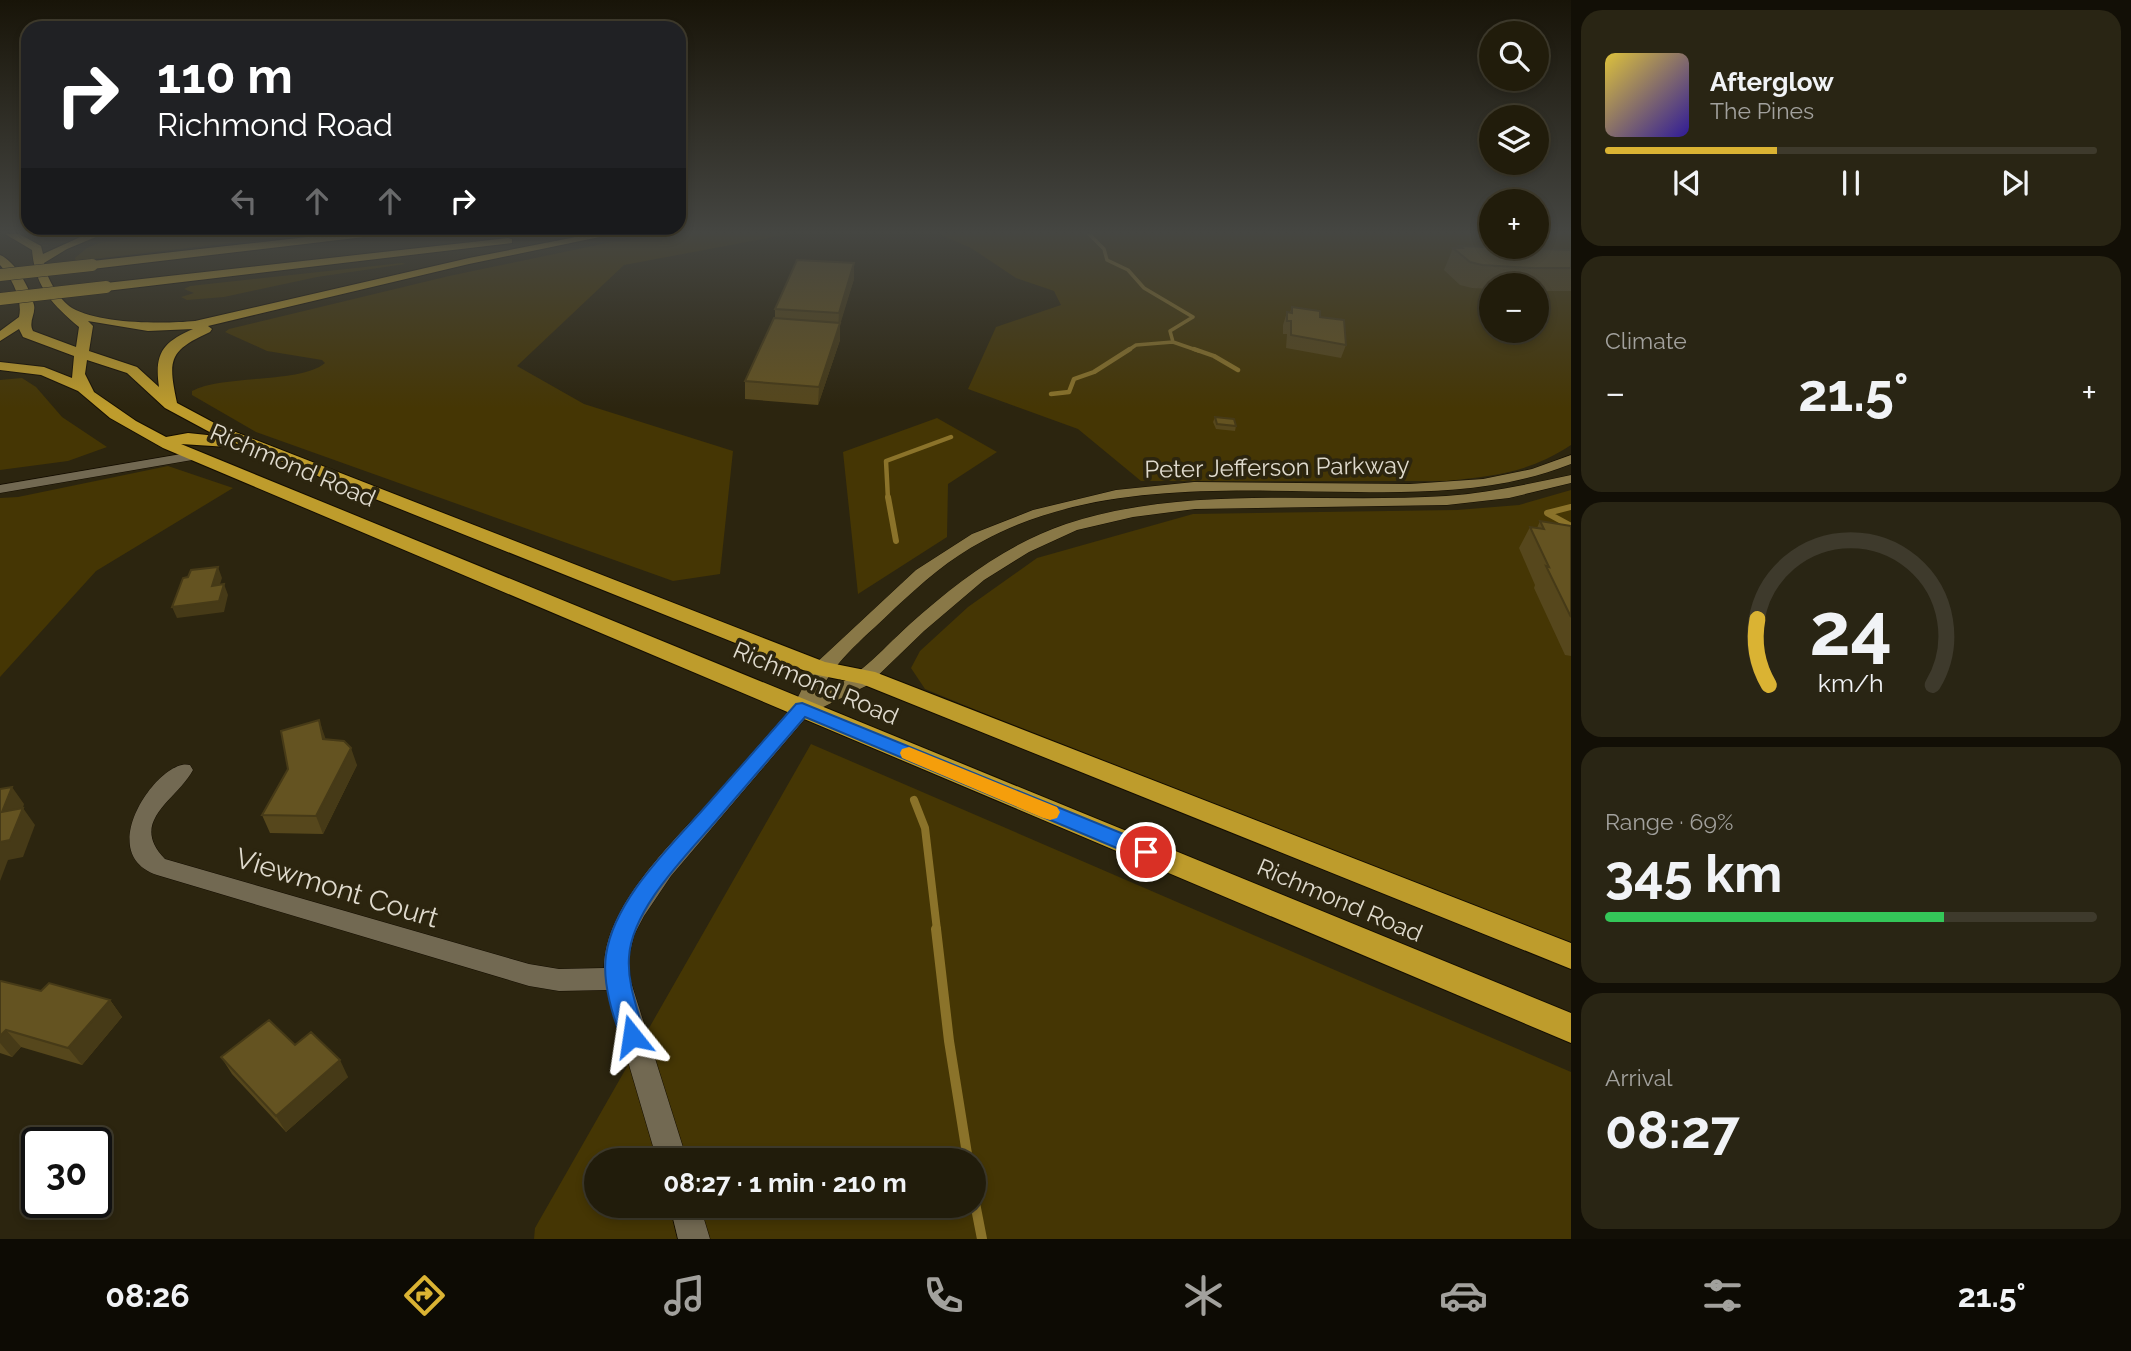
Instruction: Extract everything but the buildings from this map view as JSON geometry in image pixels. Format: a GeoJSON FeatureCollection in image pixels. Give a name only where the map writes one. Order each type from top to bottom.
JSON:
{"type":"FeatureCollection","features":[{"type":"Feature","properties":{"kind":"highway","name":"Richmond Road"},"geometry":{"type":"LineString","coordinates":[[21,292],[27,306],[24,326],[28,334],[48,344],[132,370],[170,405],[199,422],[248,443],[821,669],[867,677],[1571,956]]}},
{"type":"Feature","properties":{"kind":"highway","name":"Richmond Road"},"geometry":{"type":"LineString","coordinates":[[51,292],[56,301],[86,326],[77,375],[81,387],[108,411],[164,442],[1571,1028]]}},
{"type":"Feature","properties":{"kind":"highway"},"geometry":{"type":"LineString","coordinates":[[0,299],[63,292]]}},
{"type":"Feature","properties":{"kind":"highway"},"geometry":{"type":"LineString","coordinates":[[68,311],[121,326],[156,328],[195,325],[340,292]]}},
{"type":"Feature","properties":{"kind":"highway"},"geometry":{"type":"LineString","coordinates":[[170,405],[162,364],[169,350],[196,333],[247,314]]}},
{"type":"Feature","properties":{"kind":"highway"},"geometry":{"type":"LineString","coordinates":[[0,337],[26,318]]}},
{"type":"Feature","properties":{"kind":"highway"},"geometry":{"type":"LineString","coordinates":[[0,366],[44,370],[81,387]]}},
{"type":"Feature","properties":{"kind":"highway"},"geometry":{"type":"LineString","coordinates":[[164,442],[188,438],[248,443]]}},
{"type":"Feature","properties":{"kind":"street"},"geometry":{"type":"LineString","coordinates":[[97,471],[164,442]]}},
{"type":"Feature","properties":{"kind":"street"},"geometry":{"type":"LineString","coordinates":[[0,489],[49,482],[152,460],[193,456]]}},
{"type":"Feature","properties":{"kind":"street","name":"Peter Jefferson Parkway"},"geometry":{"type":"LineString","coordinates":[[802,709],[821,669],[896,597],[957,549],[1008,524],[1052,509],[1129,492],[1194,486],[1460,486],[1536,472],[1571,459]]}},
{"type":"Feature","properties":{"kind":"street","name":"Peter Jefferson Parkway"},"geometry":{"type":"LineString","coordinates":[[802,709],[867,677],[923,621],[1006,557],[1038,540],[1100,519],[1146,510],[1211,503],[1394,503],[1471,499],[1542,488],[1571,479]]}},
{"type":"Feature","properties":{"kind":"street"},"geometry":{"type":"LineString","coordinates":[[668,1148],[617,979],[617,956],[622,935],[635,909],[663,869],[802,709]]}},
{"type":"Feature","properties":{"kind":"street","name":"Viewmont Court"},"geometry":{"type":"LineString","coordinates":[[183,769],[151,805],[141,822],[138,838],[144,855],[157,866],[529,975],[559,980],[617,979]]}},
{"type":"Feature","properties":{"kind":"street"},"geometry":{"type":"LineString","coordinates":[[688,1218],[694,1239]]}},
{"type":"Feature","properties":{"kind":"shaded area"},"geometry":{"type":"Polygon","coordinates":[[[191,292],[248,292],[187,300],[181,297],[194,293],[191,292]]]}},
{"type":"Feature","properties":{"kind":"shaded area"},"geometry":{"type":"Polygon","coordinates":[[[383,292],[596,292],[517,366],[584,404],[733,451],[720,574],[673,581],[256,432],[192,395],[192,391],[223,382],[298,374],[325,363],[322,360],[267,351],[225,332],[383,292]]]}},
{"type":"Feature","properties":{"kind":"shaded area"},"geometry":{"type":"Polygon","coordinates":[[[1054,292],[1479,292],[1479,343],[1549,343],[1549,292],[1571,292],[1571,445],[1526,467],[1447,481],[1141,481],[1078,429],[968,389],[996,327],[1061,305],[1054,292]]]}},
{"type":"Feature","properties":{"kind":"shaded area"},"geometry":{"type":"Polygon","coordinates":[[[22,378],[36,387],[62,417],[107,447],[68,461],[0,470],[0,380],[22,378]]]}},
{"type":"Feature","properties":{"kind":"shaded area"},"geometry":{"type":"Polygon","coordinates":[[[937,418],[997,452],[948,484],[947,537],[858,594],[843,452],[937,418]]]}},
{"type":"Feature","properties":{"kind":"shaded area"},"geometry":{"type":"Polygon","coordinates":[[[168,466],[233,488],[96,571],[0,677],[0,498],[18,497],[168,466]]]}},
{"type":"Feature","properties":{"kind":"shaded area"},"geometry":{"type":"Polygon","coordinates":[[[1571,490],[1571,943],[1107,764],[925,689],[911,668],[920,651],[968,607],[1037,558],[1193,514],[1457,510],[1519,505],[1571,490]]]}},
{"type":"Feature","properties":{"kind":"shaded area"},"geometry":{"type":"Polygon","coordinates":[[[811,744],[1571,1072],[1571,1239],[534,1239],[535,1228],[811,744]]]}},
{"type":"Feature","properties":{"kind":"waterway"},"geometry":{"type":"LineString","coordinates":[[1150,292],[1193,317],[1170,331],[1173,342]]}},
{"type":"Feature","properties":{"kind":"waterway"},"geometry":{"type":"LineString","coordinates":[[1130,349],[1136,345],[1173,342]]}},
{"type":"Feature","properties":{"kind":"waterway"},"geometry":{"type":"LineString","coordinates":[[1173,342],[1199,351]]}},
{"type":"Feature","properties":{"kind":"waterway"},"geometry":{"type":"LineString","coordinates":[[1051,394],[1069,392],[1074,379],[1094,372],[1130,349]]}},
{"type":"Feature","properties":{"kind":"waterway"},"geometry":{"type":"LineString","coordinates":[[1194,349],[1214,356],[1238,370]]}},
{"type":"Feature","properties":{"kind":"waterway"},"geometry":{"type":"LineString","coordinates":[[888,499],[886,461],[951,437]]}},
{"type":"Feature","properties":{"kind":"waterway"},"geometry":{"type":"LineString","coordinates":[[888,497],[896,541]]}},
{"type":"Feature","properties":{"kind":"waterway"},"geometry":{"type":"LineString","coordinates":[[1571,507],[1547,513],[1571,526]]}},
{"type":"Feature","properties":{"kind":"waterway"},"geometry":{"type":"LineString","coordinates":[[914,800],[925,828],[937,930]]}},
{"type":"Feature","properties":{"kind":"waterway"},"geometry":{"type":"LineString","coordinates":[[936,929],[949,1041],[966,1148]]}},
{"type":"Feature","properties":{"kind":"waterway"},"geometry":{"type":"LineString","coordinates":[[978,1218],[982,1239]]}},
{"type":"Feature","properties":{"kind":"slow traffic"},"geometry":{"type":"LineString","coordinates":[[909,753],[1050,812]]}},
{"type":"Feature","properties":{"kind":"route"},"geometry":{"type":"LineString","coordinates":[[632,1036],[617,979],[617,956],[622,935],[635,909],[663,869],[802,709],[1146,852]]}}]}
